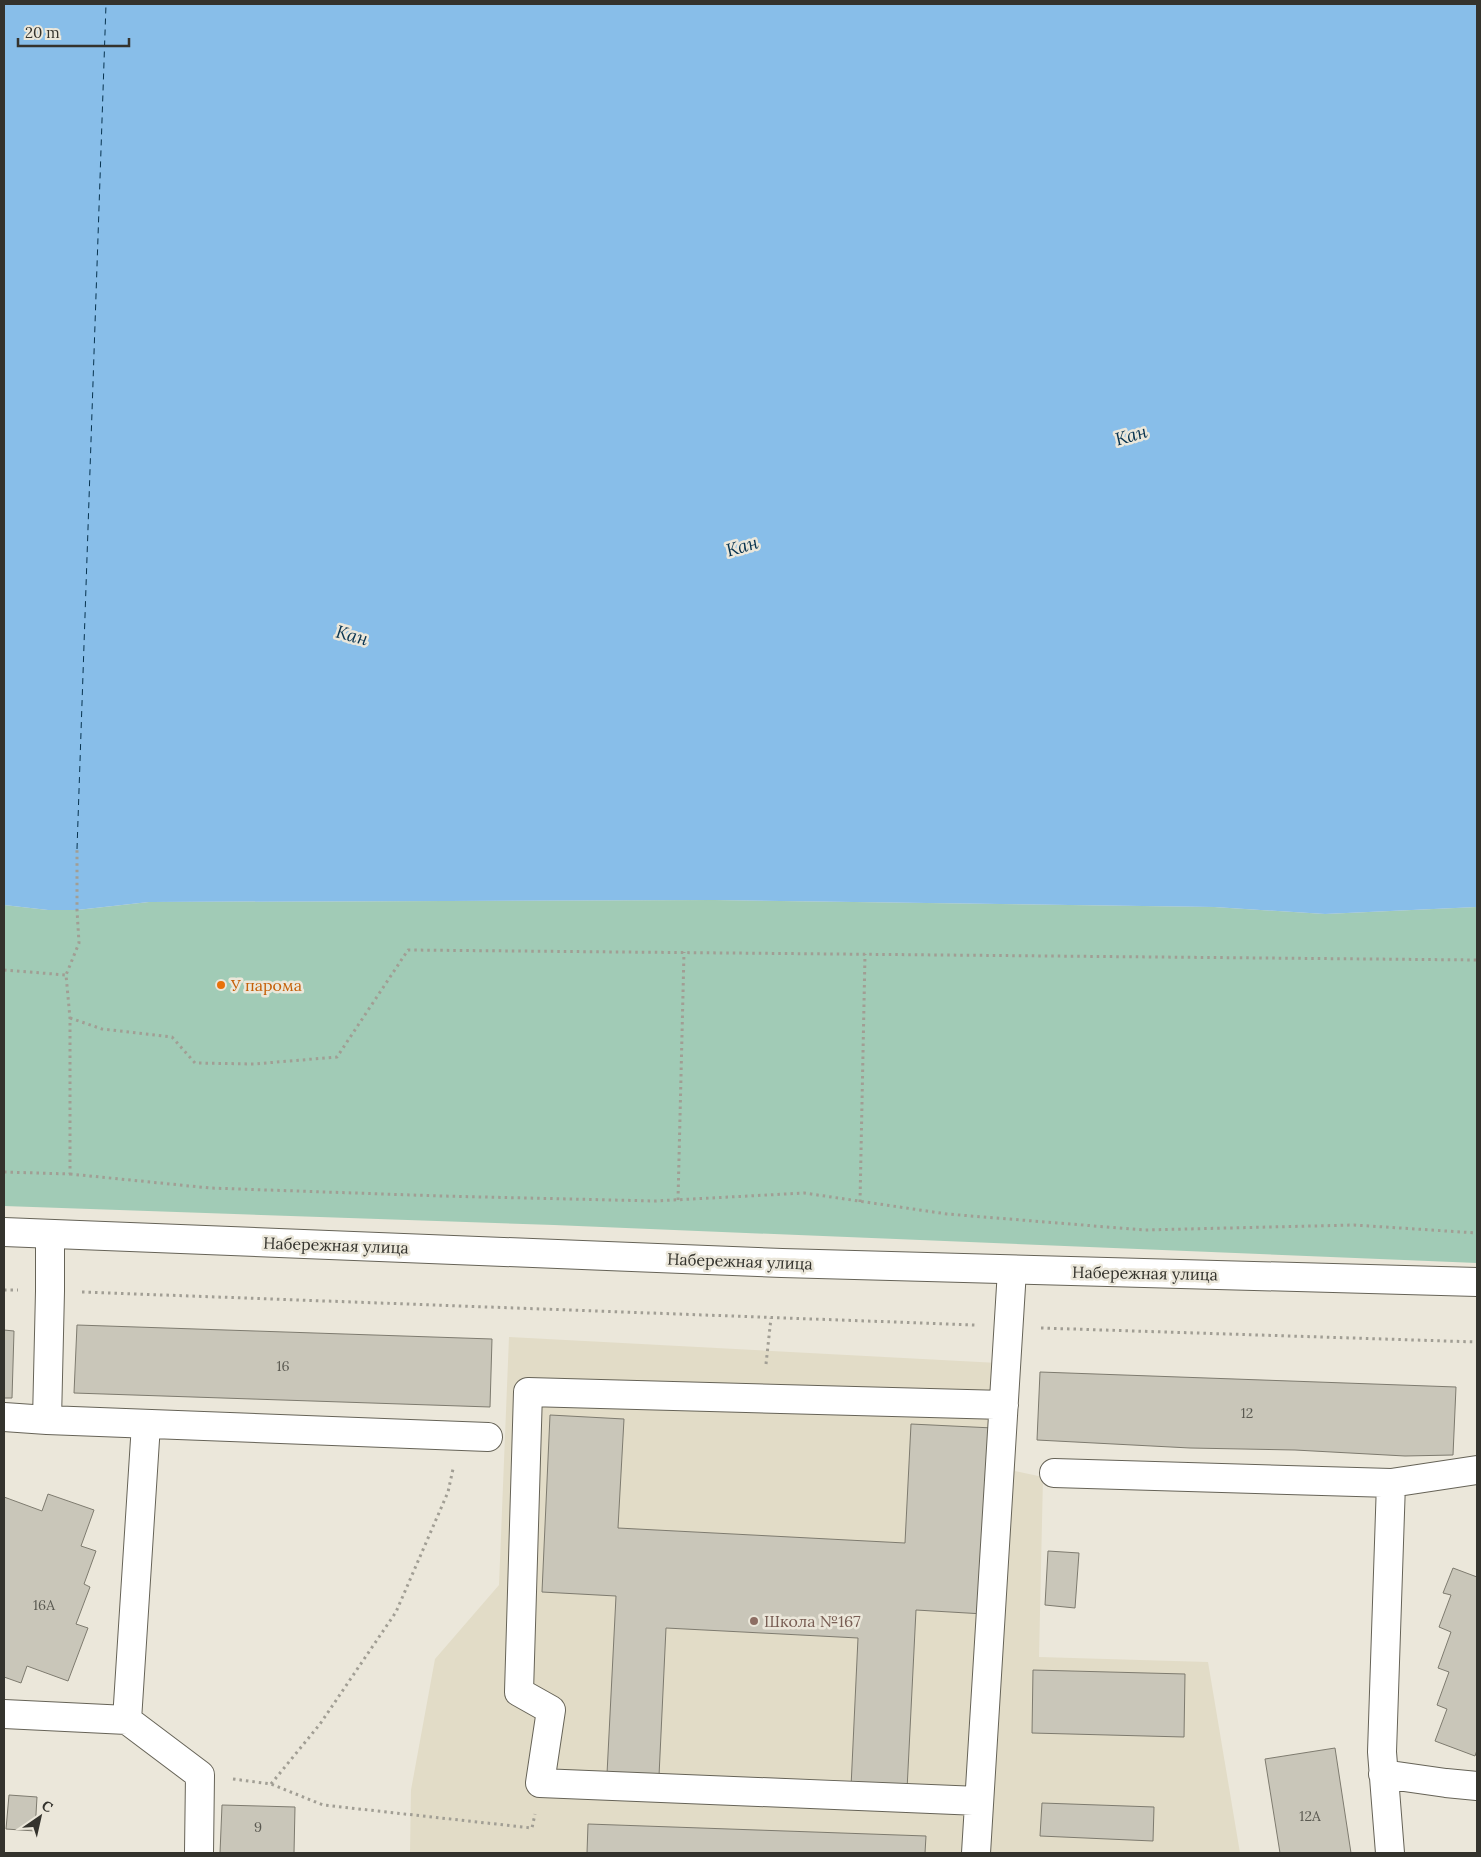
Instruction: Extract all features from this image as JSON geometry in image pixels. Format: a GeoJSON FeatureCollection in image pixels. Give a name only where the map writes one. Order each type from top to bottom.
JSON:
{"type":"FeatureCollection","features":[{"type":"Feature","properties":{"kind":"main road","name":"Набережная улица"},"geometry":{"type":"LineString","coordinates":[[4,1232],[782,1263],[1477,1282]]}},
{"type":"Feature","properties":{"kind":"main road"},"geometry":{"type":"LineString","coordinates":[[47,1420],[50,1234]]}},
{"type":"Feature","properties":{"kind":"main road"},"geometry":{"type":"LineString","coordinates":[[976,1853],[1012,1270]]}},
{"type":"Feature","properties":{"kind":"main road"},"geometry":{"type":"LineString","coordinates":[[979,1801],[540,1783],[551,1710],[519,1692],[528,1392],[1004,1405]]}},
{"type":"Feature","properties":{"kind":"main road"},"geometry":{"type":"LineString","coordinates":[[4,1417],[488,1437]]}},
{"type":"Feature","properties":{"kind":"main road"},"geometry":{"type":"LineString","coordinates":[[127,1720],[146,1424]]}},
{"type":"Feature","properties":{"kind":"main road"},"geometry":{"type":"LineString","coordinates":[[1054,1473],[1391,1483],[1477,1470]]}},
{"type":"Feature","properties":{"kind":"main road"},"geometry":{"type":"LineString","coordinates":[[1390,1853],[1382,1752],[1391,1483]]}},
{"type":"Feature","properties":{"kind":"main road"},"geometry":{"type":"LineString","coordinates":[[4,1714],[127,1720],[200,1775],[199,1853]]}},
{"type":"Feature","properties":{"kind":"main road"},"geometry":{"type":"LineString","coordinates":[[1383,1774],[1446,1784],[1477,1786]]}},
{"type":"Feature","properties":{"kind":"path"},"geometry":{"type":"LineString","coordinates":[[70,1174],[70,1018],[66,975],[79,943],[77,849]]}},
{"type":"Feature","properties":{"kind":"path"},"geometry":{"type":"LineString","coordinates":[[70,1018],[102,1029],[172,1037],[195,1063],[254,1064],[337,1057],[408,950],[1477,960]]}},
{"type":"Feature","properties":{"kind":"path"},"geometry":{"type":"LineString","coordinates":[[678,1200],[684,952]]}},
{"type":"Feature","properties":{"kind":"path"},"geometry":{"type":"LineString","coordinates":[[860,1202],[865,954]]}},
{"type":"Feature","properties":{"kind":"path"},"geometry":{"type":"LineString","coordinates":[[4,970],[66,975]]}},
{"type":"Feature","properties":{"kind":"path"},"geometry":{"type":"LineString","coordinates":[[4,1172],[70,1174],[210,1188],[655,1202],[804,1193],[947,1214],[1144,1230],[1354,1226],[1477,1233]]}},
{"type":"Feature","properties":{"kind":"path"},"geometry":{"type":"LineString","coordinates":[[4,1290],[1009,1327],[1477,1342]]}},
{"type":"Feature","properties":{"kind":"path"},"geometry":{"type":"LineString","coordinates":[[762,1398],[771,1318]]}},
{"type":"Feature","properties":{"kind":"path"},"geometry":{"type":"LineString","coordinates":[[271,1784],[320,1724],[396,1612],[448,1492],[460,1436]]}},
{"type":"Feature","properties":{"kind":"path"},"geometry":{"type":"LineString","coordinates":[[200,1775],[271,1784],[323,1805],[532,1828],[540,1783]]}},
{"type":"Feature","properties":{"kind":"shaded area","name":"Школа №167"},"geometry":{"type":"Polygon","coordinates":[[[509,1337],[1017,1364],[1015,1471],[1043,1477],[1039,1657],[1208,1662],[1240,1853],[410,1853],[411,1790],[435,1659],[499,1585],[509,1337]]]}},
{"type":"Feature","properties":{"kind":"green space"},"geometry":{"type":"Polygon","coordinates":[[[714,900],[1214,907],[1325,914],[1477,907],[1477,1263],[554,1225],[4,1206],[4,905],[48,910],[77,910],[149,902],[714,900]]]}},
{"type":"Feature","properties":{"kind":"water","name":"Кан"},"geometry":{"type":"Polygon","coordinates":[[[4,4],[1477,4],[1477,907],[1325,914],[1214,907],[714,900],[149,902],[77,910],[48,910],[4,905],[4,4]]]}},
{"type":"Feature","properties":{"kind":"building"},"geometry":{"type":"Polygon","coordinates":[[[77,1325],[492,1339],[490,1407],[74,1393],[77,1325]]]}},
{"type":"Feature","properties":{"kind":"building"},"geometry":{"type":"Polygon","coordinates":[[[4,1330],[14,1331],[12,1398],[4,1398],[4,1330]]]}},
{"type":"Feature","properties":{"kind":"building"},"geometry":{"type":"Polygon","coordinates":[[[1040,1372],[1456,1387],[1453,1455],[1405,1456],[1037,1440],[1040,1372]]]}},
{"type":"Feature","properties":{"kind":"building"},"geometry":{"type":"Polygon","coordinates":[[[550,1415],[624,1419],[618,1528],[905,1543],[911,1424],[993,1428],[984,1614],[916,1610],[907,1790],[851,1787],[858,1638],[666,1628],[659,1776],[607,1774],[616,1596],[542,1592],[550,1415]]]}},
{"type":"Feature","properties":{"kind":"building"},"geometry":{"type":"Polygon","coordinates":[[[48,1494],[94,1510],[81,1546],[96,1551],[84,1584],[90,1587],[76,1624],[88,1628],[68,1681],[27,1666],[21,1683],[4,1677],[4,1497],[42,1511],[48,1494]]]}},
{"type":"Feature","properties":{"kind":"building"},"geometry":{"type":"Polygon","coordinates":[[[1048,1551],[1079,1553],[1075,1608],[1045,1605],[1048,1551]]]}},
{"type":"Feature","properties":{"kind":"building"},"geometry":{"type":"Polygon","coordinates":[[[1453,1568],[1477,1577],[1477,1750],[1475,1756],[1435,1741],[1447,1709],[1437,1705],[1449,1672],[1438,1668],[1451,1632],[1439,1627],[1451,1595],[1443,1593],[1453,1568]]]}},
{"type":"Feature","properties":{"kind":"building"},"geometry":{"type":"Polygon","coordinates":[[[1033,1670],[1185,1674],[1184,1737],[1032,1733],[1033,1670]]]}},
{"type":"Feature","properties":{"kind":"building"},"geometry":{"type":"Polygon","coordinates":[[[1335,1748],[1351,1853],[1280,1853],[1265,1759],[1335,1748]]]}},
{"type":"Feature","properties":{"kind":"building"},"geometry":{"type":"Polygon","coordinates":[[[9,1795],[37,1797],[35,1831],[6,1829],[9,1795]]]}},
{"type":"Feature","properties":{"kind":"building"},"geometry":{"type":"Polygon","coordinates":[[[1042,1803],[1154,1807],[1153,1841],[1040,1836],[1042,1803]]]}},
{"type":"Feature","properties":{"kind":"building"},"geometry":{"type":"Polygon","coordinates":[[[222,1805],[295,1807],[294,1853],[220,1853],[222,1805]]]}},
{"type":"Feature","properties":{"kind":"building"},"geometry":{"type":"Polygon","coordinates":[[[588,1824],[926,1836],[925,1853],[587,1853],[588,1824]]]}},
{"type":"Feature","properties":{"kind":"ferry route"},"geometry":{"type":"LineString","coordinates":[[77,849],[106,4]]}},
{"type":"Feature","properties":{"kind":"place","name":"У парома"},"geometry":{"type":"Point","coordinates":[221,985]}},
{"type":"Feature","properties":{"kind":"place","name":"Школа №167"},"geometry":{"type":"Point","coordinates":[754,1621]}}]}
